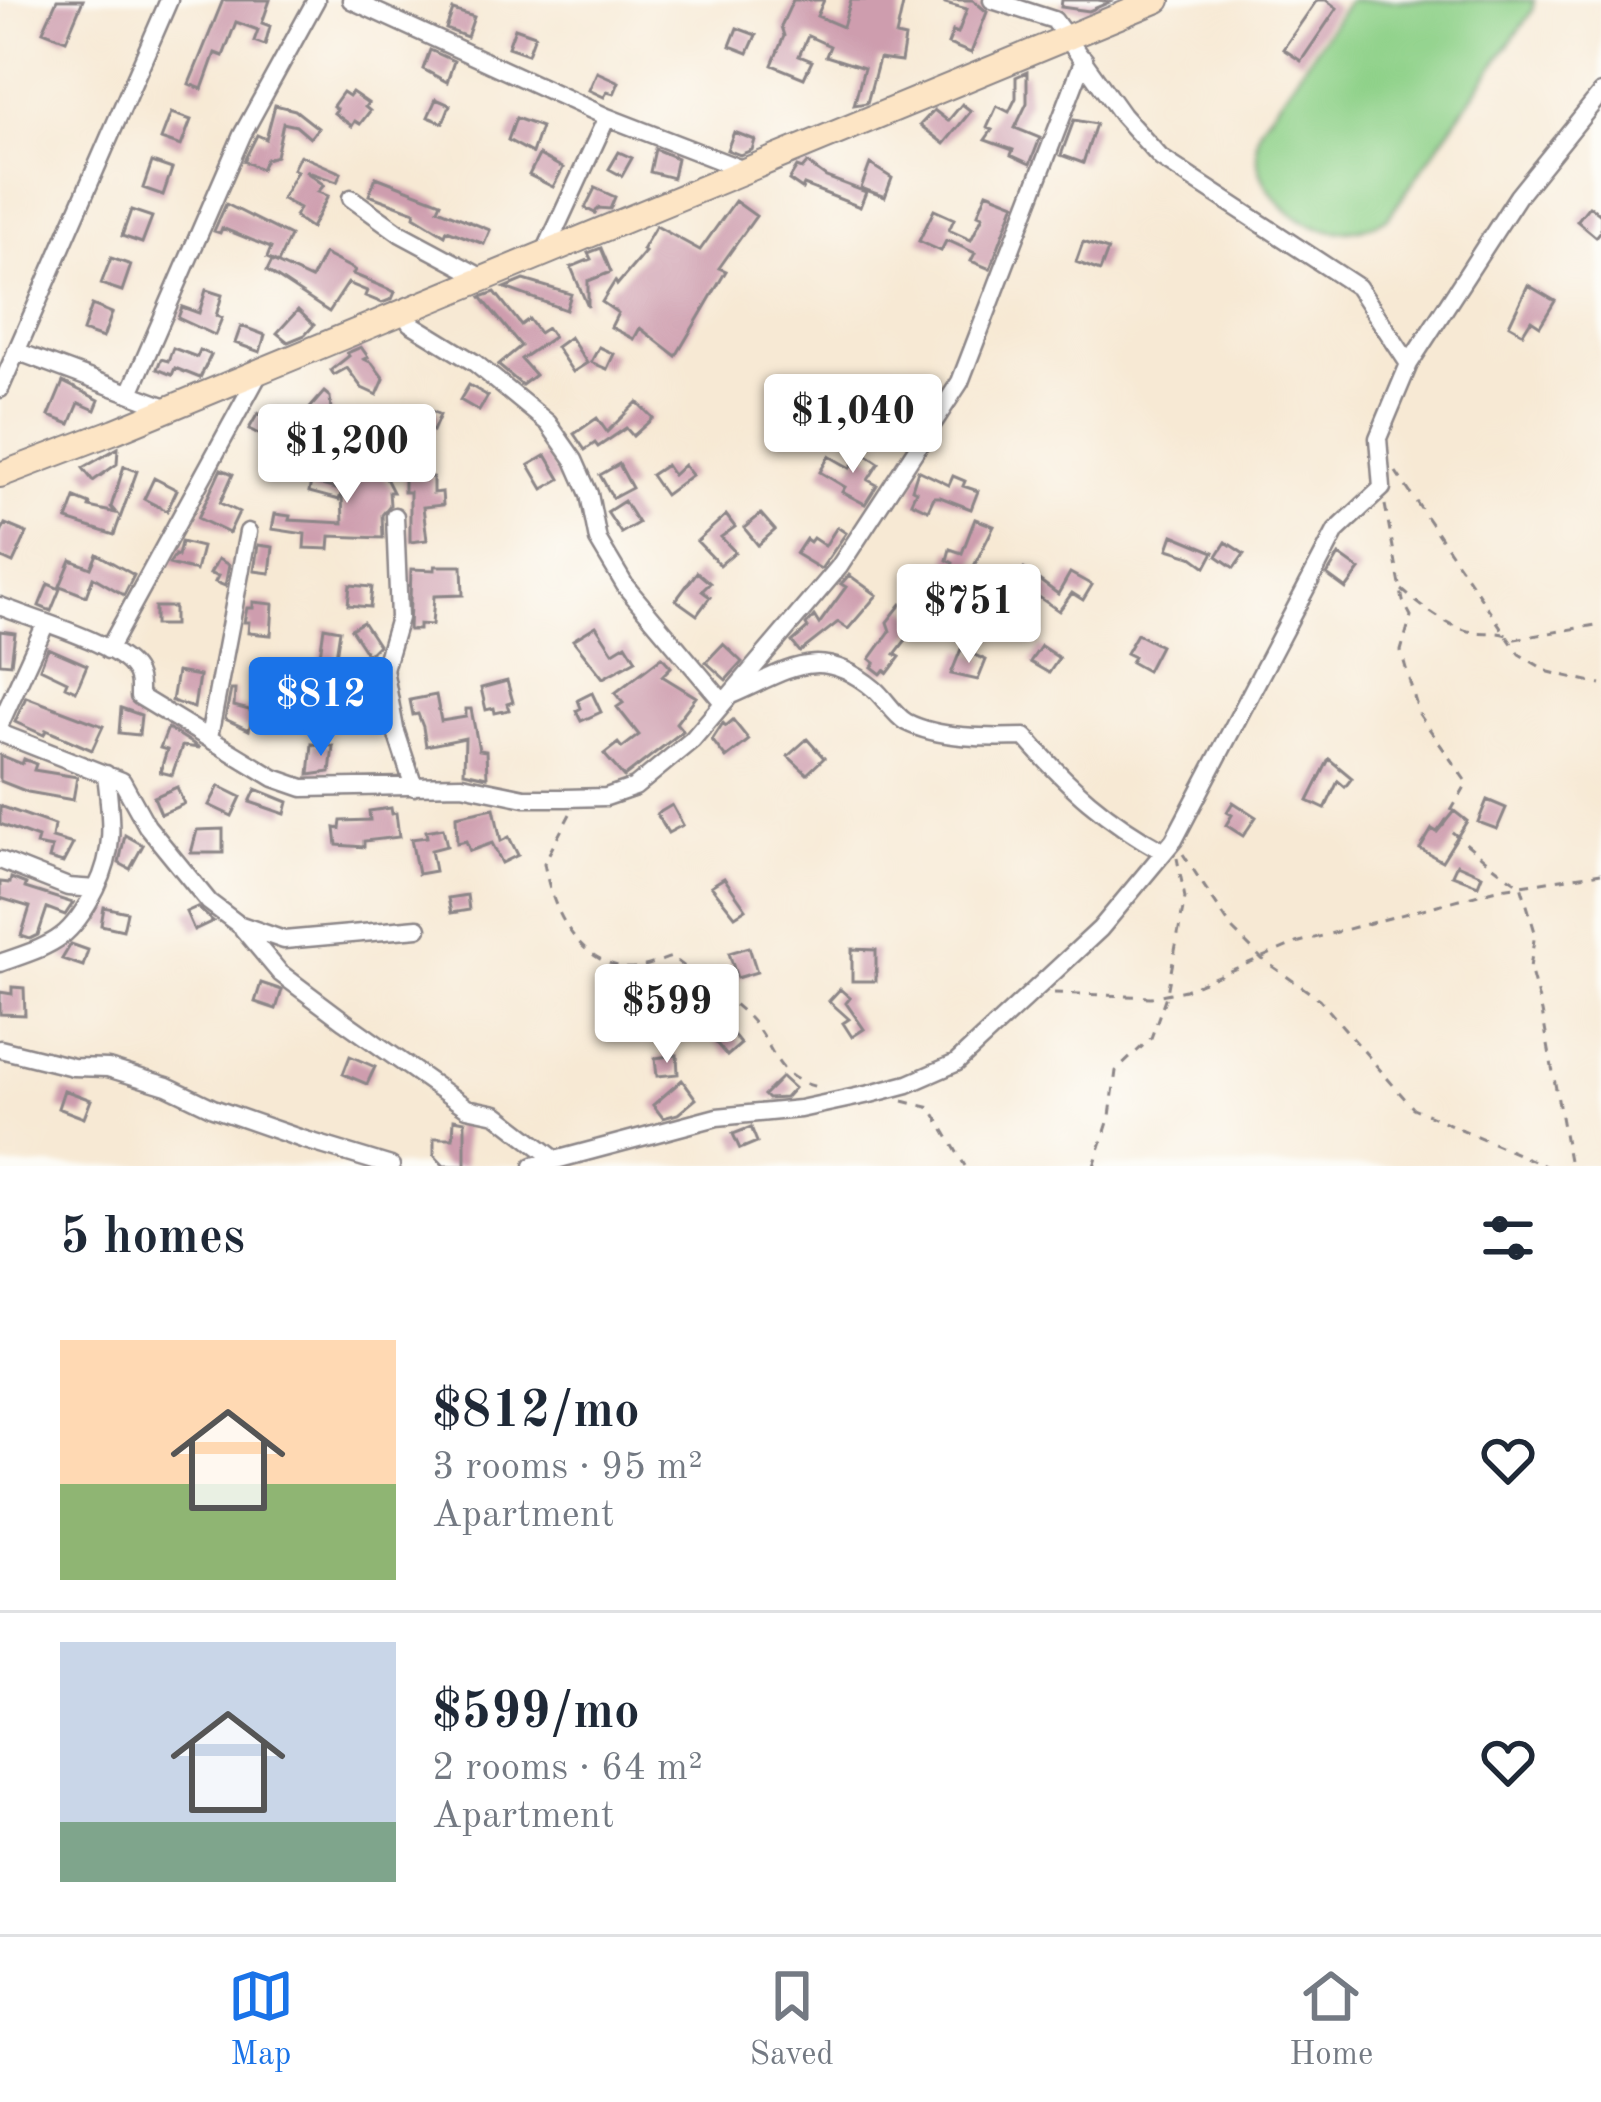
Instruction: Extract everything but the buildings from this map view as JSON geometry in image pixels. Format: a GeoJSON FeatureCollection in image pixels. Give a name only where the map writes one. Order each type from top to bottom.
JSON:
{"type":"FeatureCollection","features":[{"type":"Feature","properties":{"kind":"main road"},"geometry":{"type":"LineString","coordinates":[[0,475],[1158,0]]}},
{"type":"Feature","properties":{"kind":"street"},"geometry":{"type":"LineString","coordinates":[[0,388],[169,0]]}},
{"type":"Feature","properties":{"kind":"street"},"geometry":{"type":"LineString","coordinates":[[130,393],[242,135],[316,0]]}},
{"type":"Feature","properties":{"kind":"street"},"geometry":{"type":"LineString","coordinates":[[351,0],[607,117],[744,170]]}},
{"type":"Feature","properties":{"kind":"street"},"geometry":{"type":"LineString","coordinates":[[992,0],[1025,4],[1054,20],[1122,115],[1162,158],[1358,286],[1409,364]]}},
{"type":"Feature","properties":{"kind":"street"},"geometry":{"type":"LineString","coordinates":[[0,606],[109,650],[131,665],[140,679],[139,696],[274,778],[303,788],[462,784],[525,798],[581,798],[606,797],[634,788],[692,740],[839,568],[960,382],[1084,59]]}},
{"type":"Feature","properties":{"kind":"street"},"geometry":{"type":"LineString","coordinates":[[533,1166],[717,1117],[800,1109],[908,1084],[956,1063],[1100,929],[1169,846],[1336,531],[1382,488],[1378,439],[1409,364],[1518,196],[1601,93]]}},
{"type":"Feature","properties":{"kind":"street"},"geometry":{"type":"LineString","coordinates":[[543,254],[607,117]]}},
{"type":"Feature","properties":{"kind":"street"},"geometry":{"type":"LineString","coordinates":[[351,197],[400,234],[482,278]]}},
{"type":"Feature","properties":{"kind":"street"},"geometry":{"type":"LineString","coordinates":[[403,310],[410,323],[475,363],[548,423],[574,460],[589,494],[598,540],[626,587],[723,699]]}},
{"type":"Feature","properties":{"kind":"street"},"geometry":{"type":"LineString","coordinates":[[16,351],[169,408]]}},
{"type":"Feature","properties":{"kind":"street"},"geometry":{"type":"LineString","coordinates":[[109,650],[262,369]]}},
{"type":"Feature","properties":{"kind":"street"},"geometry":{"type":"LineString","coordinates":[[395,516],[399,618],[384,669],[395,729],[414,787]]}},
{"type":"Feature","properties":{"kind":"street"},"geometry":{"type":"LineString","coordinates":[[209,737],[248,532]]}},
{"type":"Feature","properties":{"kind":"street"},"geometry":{"type":"LineString","coordinates":[[45,625],[0,729],[122,781],[147,826],[209,902],[238,924],[280,973],[467,1108],[496,1114],[556,1160]]}},
{"type":"Feature","properties":{"kind":"street"},"geometry":{"type":"LineString","coordinates":[[723,699],[801,664],[840,664],[877,691],[905,722],[972,739],[1025,737],[1114,825],[1169,846]]}},
{"type":"Feature","properties":{"kind":"street"},"geometry":{"type":"LineString","coordinates":[[0,963],[56,942],[81,918],[107,867],[113,835],[106,774]]}},
{"type":"Feature","properties":{"kind":"street"},"geometry":{"type":"LineString","coordinates":[[0,860],[68,887],[96,889]]}},
{"type":"Feature","properties":{"kind":"street"},"geometry":{"type":"LineString","coordinates":[[238,924],[284,940],[418,928]]}},
{"type":"Feature","properties":{"kind":"street"},"geometry":{"type":"LineString","coordinates":[[0,1049],[73,1067],[109,1068],[302,1139],[391,1166]]}},
{"type":"Feature","properties":{"kind":"path"},"geometry":{"type":"LineString","coordinates":[[1378,439],[1408,493],[1519,654],[1549,672],[1601,684]]}},
{"type":"Feature","properties":{"kind":"path"},"geometry":{"type":"LineString","coordinates":[[1382,488],[1402,591],[1433,614],[1468,631],[1503,632],[1515,639],[1601,624]]}},
{"type":"Feature","properties":{"kind":"path"},"geometry":{"type":"LineString","coordinates":[[1399,578],[1411,616],[1402,651],[1419,714],[1467,783],[1443,824],[1485,856],[1495,870],[1521,885],[1535,932],[1530,968],[1570,1166]]}},
{"type":"Feature","properties":{"kind":"path"},"geometry":{"type":"LineString","coordinates":[[581,798],[544,863],[559,917],[591,954],[629,969],[672,957],[750,1019],[776,1064],[804,1085],[823,1088]]}},
{"type":"Feature","properties":{"kind":"path"},"geometry":{"type":"LineString","coordinates":[[1169,846],[1234,930],[1262,959],[1319,999],[1413,1108],[1545,1166]]}},
{"type":"Feature","properties":{"kind":"path"},"geometry":{"type":"LineString","coordinates":[[1094,1166],[1110,1116],[1116,1071],[1151,1039],[1167,993],[1185,898],[1169,846]]}},
{"type":"Feature","properties":{"kind":"path"},"geometry":{"type":"LineString","coordinates":[[1035,990],[1103,996],[1167,993],[1226,975],[1296,943],[1521,885],[1601,874]]}},
{"type":"Feature","properties":{"kind":"path"},"geometry":{"type":"LineString","coordinates":[[870,1094],[931,1108],[964,1166]]}},
{"type":"Feature","properties":{"kind":"green space"},"geometry":{"type":"Polygon","coordinates":[[[1349,0],[1534,0],[1532,11],[1388,218],[1355,230],[1334,231],[1287,210],[1265,182],[1256,148],[1263,123],[1349,0]]]}}]}
